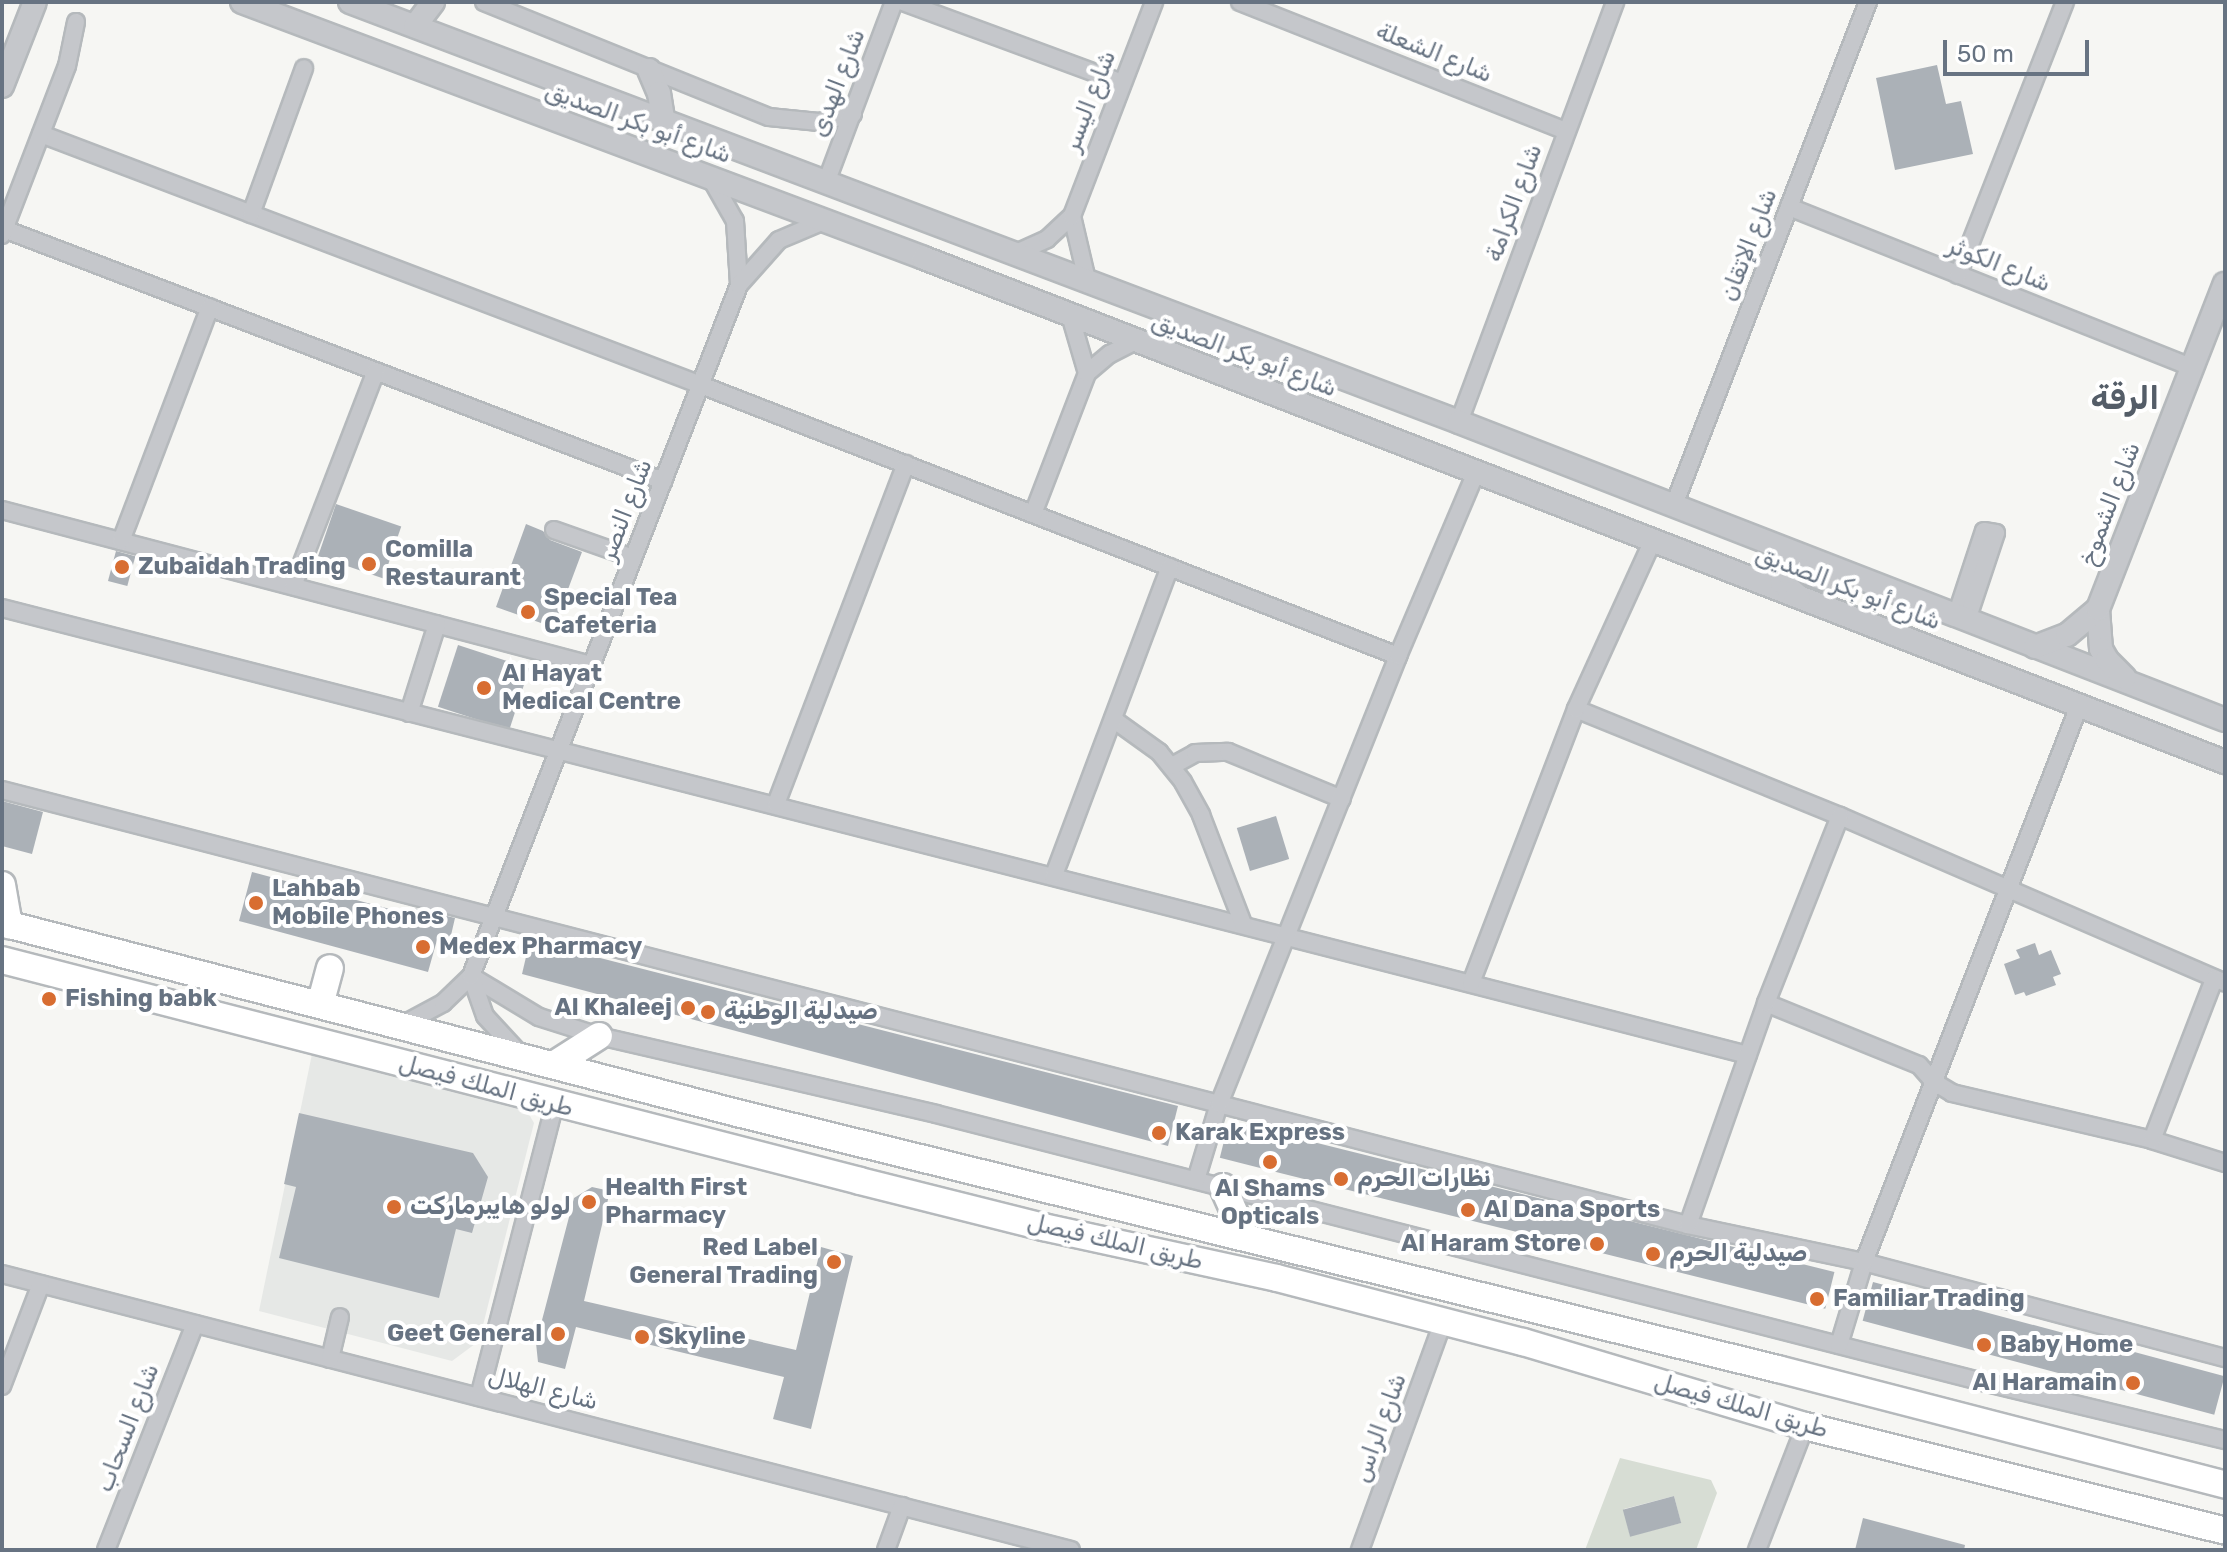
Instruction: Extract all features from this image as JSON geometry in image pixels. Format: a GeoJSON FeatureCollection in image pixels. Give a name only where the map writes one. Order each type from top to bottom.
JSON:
{"type":"FeatureCollection","features":[{"type":"Feature","properties":{"kind":"main road"},"geometry":{"type":"LineString","coordinates":[[2,885],[6,924]]}},
{"type":"Feature","properties":{"kind":"main road","name":"طريق الملك فيصل"},"geometry":{"type":"LineString","coordinates":[[6,924],[941,1165],[1245,1236],[2225,1485]]}},
{"type":"Feature","properties":{"kind":"main road","name":"طريق الملك فيصل"},"geometry":{"type":"LineString","coordinates":[[2,960],[1043,1227],[1277,1278],[1523,1342],[1805,1426],[2225,1531]]}},
{"type":"Feature","properties":{"kind":"main road"},"geometry":{"type":"LineString","coordinates":[[320,1005],[330,968]]}},
{"type":"Feature","properties":{"kind":"main road"},"geometry":{"type":"LineString","coordinates":[[555,1064],[599,1036]]}},
{"type":"Feature","properties":{"kind":"main road"},"geometry":{"type":"LineString","coordinates":[[1223,1187],[1245,1236]]}},
{"type":"Feature","properties":{"kind":"main road"},"geometry":{"type":"LineString","coordinates":[[1443,1322],[1450,1307],[1463,1305],[1674,1356],[1778,1369]]}},
{"type":"Feature","properties":{"kind":"street"},"geometry":{"type":"LineString","coordinates":[[2,86],[35,2]]}},
{"type":"Feature","properties":{"kind":"street","name":"شارع أبو بكر الصديق"},"geometry":{"type":"LineString","coordinates":[[242,2],[709,176],[2221,760]]}},
{"type":"Feature","properties":{"kind":"street","name":"شارع أبو بكر الصديق"},"geometry":{"type":"LineString","coordinates":[[350,2],[827,180],[1459,422],[2225,720]]}},
{"type":"Feature","properties":{"kind":"street"},"geometry":{"type":"LineString","coordinates":[[415,26],[433,2]]}},
{"type":"Feature","properties":{"kind":"street","name":"شارع الهدى"},"geometry":{"type":"LineString","coordinates":[[827,180],[894,2]]}},
{"type":"Feature","properties":{"kind":"street"},"geometry":{"type":"LineString","coordinates":[[903,2],[1122,83]]}},
{"type":"Feature","properties":{"kind":"street","name":"شارع اليسر"},"geometry":{"type":"LineString","coordinates":[[1016,253],[1047,239],[1072,216],[1154,2]]}},
{"type":"Feature","properties":{"kind":"street","name":"شارع الشعلة"},"geometry":{"type":"LineString","coordinates":[[1240,2],[1566,131]]}},
{"type":"Feature","properties":{"kind":"street","name":"شارع الكرامة"},"geometry":{"type":"LineString","coordinates":[[1459,422],[1615,2]]}},
{"type":"Feature","properties":{"kind":"street"},"geometry":{"type":"LineString","coordinates":[[1958,275],[2065,2]]}},
{"type":"Feature","properties":{"kind":"street"},"geometry":{"type":"LineString","coordinates":[[489,3],[777,119],[819,122],[853,114]]}},
{"type":"Feature","properties":{"kind":"street","name":"شارع الإتقان"},"geometry":{"type":"LineString","coordinates":[[1674,505],[1789,207],[1863,4]]}},
{"type":"Feature","properties":{"kind":"street"},"geometry":{"type":"LineString","coordinates":[[76,22],[67,66],[3,232],[210,307],[663,481]]}},
{"type":"Feature","properties":{"kind":"street"},"geometry":{"type":"LineString","coordinates":[[251,214],[304,68]]}},
{"type":"Feature","properties":{"kind":"street"},"geometry":{"type":"LineString","coordinates":[[649,70],[659,93],[663,119]]}},
{"type":"Feature","properties":{"kind":"street"},"geometry":{"type":"LineString","coordinates":[[41,134],[701,385],[1398,656]]}},
{"type":"Feature","properties":{"kind":"street","name":"شارع النصر"},"geometry":{"type":"LineString","coordinates":[[709,176],[735,221],[739,285]]}},
{"type":"Feature","properties":{"kind":"street","name":"شارع الكوثر"},"geometry":{"type":"LineString","coordinates":[[1789,207],[2191,367]]}},
{"type":"Feature","properties":{"kind":"street"},"geometry":{"type":"LineString","coordinates":[[1072,216],[1087,280]]}},
{"type":"Feature","properties":{"kind":"street","name":"شارع النصر"},"geometry":{"type":"LineString","coordinates":[[400,1026],[443,1003],[471,976],[739,285],[779,240],[824,221]]}},
{"type":"Feature","properties":{"kind":"street","name":"شارع الشموخ"},"geometry":{"type":"LineString","coordinates":[[2130,684],[2101,649],[2098,609],[2225,284]]}},
{"type":"Feature","properties":{"kind":"street"},"geometry":{"type":"LineString","coordinates":[[121,541],[210,307]]}},
{"type":"Feature","properties":{"kind":"street"},"geometry":{"type":"LineString","coordinates":[[1070,315],[1087,373]]}},
{"type":"Feature","properties":{"kind":"street"},"geometry":{"type":"LineString","coordinates":[[1033,514],[1087,373],[1110,354],[1136,341]]}},
{"type":"Feature","properties":{"kind":"street"},"geometry":{"type":"LineString","coordinates":[[293,586],[376,371]]}},
{"type":"Feature","properties":{"kind":"street"},"geometry":{"type":"LineString","coordinates":[[776,804],[906,464]]}},
{"type":"Feature","properties":{"kind":"street"},"geometry":{"type":"LineString","coordinates":[[1196,1180],[1219,1104],[1398,656],[1476,472]]}},
{"type":"Feature","properties":{"kind":"street"},"geometry":{"type":"LineString","coordinates":[[2,510],[591,665]]}},
{"type":"Feature","properties":{"kind":"street"},"geometry":{"type":"LineString","coordinates":[[554,530],[633,558]]}},
{"type":"Feature","properties":{"kind":"street"},"geometry":{"type":"LineString","coordinates":[[1471,983],[1576,709],[1653,540]]}},
{"type":"Feature","properties":{"kind":"street"},"geometry":{"type":"LineString","coordinates":[[1054,875],[1170,567]]}},
{"type":"Feature","properties":{"kind":"street"},"geometry":{"type":"LineString","coordinates":[[1799,597],[1782,582],[1787,572],[1800,570],[1905,610],[1966,619]]}},
{"type":"Feature","properties":{"kind":"street"},"geometry":{"type":"LineString","coordinates":[[2,608],[1748,1055]]}},
{"type":"Feature","properties":{"kind":"street","name":"شارع الشموخ"},"geometry":{"type":"LineString","coordinates":[[2035,647],[2067,635],[2098,609]]}},
{"type":"Feature","properties":{"kind":"street"},"geometry":{"type":"LineString","coordinates":[[409,713],[437,624]]}},
{"type":"Feature","properties":{"kind":"street"},"geometry":{"type":"LineString","coordinates":[[1839,1345],[1864,1262],[2079,706]]}},
{"type":"Feature","properties":{"kind":"street"},"geometry":{"type":"LineString","coordinates":[[1576,709],[1840,816],[2220,981],[2152,1140]]}},
{"type":"Feature","properties":{"kind":"street"},"geometry":{"type":"LineString","coordinates":[[1113,719],[1145,739],[1172,766],[1201,815],[1243,924]]}},
{"type":"Feature","properties":{"kind":"street"},"geometry":{"type":"LineString","coordinates":[[1172,766],[1195,753],[1228,752],[1342,799]]}},
{"type":"Feature","properties":{"kind":"street"},"geometry":{"type":"LineString","coordinates":[[2,790],[493,920],[1688,1225],[1864,1262],[2225,1358]]}},
{"type":"Feature","properties":{"kind":"street"},"geometry":{"type":"LineString","coordinates":[[1688,1225],[1766,1003],[1840,816]]}},
{"type":"Feature","properties":{"kind":"street"},"geometry":{"type":"LineString","coordinates":[[471,976],[539,1017],[599,1036],[936,1114],[1839,1345],[2225,1440]]}},
{"type":"Feature","properties":{"kind":"street"},"geometry":{"type":"LineString","coordinates":[[471,976],[485,1016],[524,1057]]}},
{"type":"Feature","properties":{"kind":"street"},"geometry":{"type":"LineString","coordinates":[[1766,1003],[1919,1065],[1934,1082],[1952,1093],[2152,1140],[2225,1163]]}},
{"type":"Feature","properties":{"kind":"street"},"geometry":{"type":"LineString","coordinates":[[479,1397],[555,1104]]}},
{"type":"Feature","properties":{"kind":"street","name":"شارع الهلال"},"geometry":{"type":"LineString","coordinates":[[2,1274],[1071,1550]]}},
{"type":"Feature","properties":{"kind":"street"},"geometry":{"type":"LineString","coordinates":[[2,1386],[41,1284]]}},
{"type":"Feature","properties":{"kind":"street"},"geometry":{"type":"LineString","coordinates":[[330,1359],[340,1317]]}},
{"type":"Feature","properties":{"kind":"street","name":"شارع الراس"},"geometry":{"type":"LineString","coordinates":[[1360,1550],[1443,1322]]}},
{"type":"Feature","properties":{"kind":"street","name":"شارع السحاب"},"geometry":{"type":"LineString","coordinates":[[106,1550],[195,1324]]}},
{"type":"Feature","properties":{"kind":"street"},"geometry":{"type":"LineString","coordinates":[[1757,1550],[1805,1426]]}},
{"type":"Feature","properties":{"kind":"street"},"geometry":{"type":"LineString","coordinates":[[886,1550],[902,1506]]}},
{"type":"Feature","properties":{"kind":"shaded area"},"geometry":{"type":"Polygon","coordinates":[[[312,1054],[519,1097],[534,1123],[479,1341],[452,1361],[259,1311],[312,1054]]]}},
{"type":"Feature","properties":{"kind":"shaded area"},"geometry":{"type":"Polygon","coordinates":[[[1620,1458],[1711,1480],[1717,1493],[1696,1550],[1585,1550],[1620,1458]],[[1674,1496],[1624,1509],[1630,1536],[1681,1523],[1674,1496]]]}},
{"type":"Feature","properties":{"kind":"building"},"geometry":{"type":"Polygon","coordinates":[[[1937,65],[1946,104],[1961,101],[1973,154],[1895,170],[1876,78],[1937,65]]]}},
{"type":"Feature","properties":{"kind":"building"},"geometry":{"type":"Polygon","coordinates":[[[336,504],[401,526],[383,578],[318,556],[336,504]]]}},
{"type":"Feature","properties":{"kind":"building"},"geometry":{"type":"Polygon","coordinates":[[[526,524],[543,531],[550,540],[582,552],[558,616],[541,623],[496,607],[526,524]]]}},
{"type":"Feature","properties":{"kind":"building","name":"Zubaidah Trading"},"geometry":{"type":"Polygon","coordinates":[[[116,551],[135,556],[127,586],[108,581],[116,551]]]}},
{"type":"Feature","properties":{"kind":"building","name":"Al Hayat Medical Centre"},"geometry":{"type":"Polygon","coordinates":[[[458,645],[529,668],[509,730],[438,707],[458,645]]]}},
{"type":"Feature","properties":{"kind":"building"},"geometry":{"type":"Polygon","coordinates":[[[2,801],[43,812],[32,854],[2,846],[2,801]]]}},
{"type":"Feature","properties":{"kind":"building"},"geometry":{"type":"Polygon","coordinates":[[[1276,816],[1289,859],[1250,871],[1237,828],[1276,816]]]}},
{"type":"Feature","properties":{"kind":"building"},"geometry":{"type":"Polygon","coordinates":[[[252,872],[412,915],[414,908],[455,918],[449,944],[437,940],[428,972],[239,921],[252,872]]]}},
{"type":"Feature","properties":{"kind":"building"},"geometry":{"type":"Polygon","coordinates":[[[530,940],[1178,1106],[1168,1146],[522,974],[530,940]]]}},
{"type":"Feature","properties":{"kind":"building"},"geometry":{"type":"Polygon","coordinates":[[[2035,943],[2039,955],[2051,950],[2061,974],[2053,977],[2056,985],[2026,996],[2024,992],[2015,995],[2004,964],[2020,958],[2016,950],[2035,943]]]}},
{"type":"Feature","properties":{"kind":"building","name":"لولو هايبرماركت"},"geometry":{"type":"Polygon","coordinates":[[[299,1113],[473,1153],[488,1177],[472,1233],[456,1229],[439,1298],[279,1258],[296,1187],[284,1184],[299,1113]]]}},
{"type":"Feature","properties":{"kind":"building"},"geometry":{"type":"Polygon","coordinates":[[[1229,1121],[1834,1272],[1825,1309],[1220,1158],[1229,1121]]]}},
{"type":"Feature","properties":{"kind":"building"},"geometry":{"type":"Polygon","coordinates":[[[592,1187],[610,1191],[584,1301],[796,1350],[821,1247],[853,1256],[811,1429],[773,1419],[784,1377],[576,1327],[565,1369],[538,1362],[536,1343],[574,1198],[592,1187]]]}},
{"type":"Feature","properties":{"kind":"building"},"geometry":{"type":"Polygon","coordinates":[[[1873,1282],[2225,1376],[2214,1415],[1863,1321],[1873,1282]]]}},
{"type":"Feature","properties":{"kind":"building"},"geometry":{"type":"Polygon","coordinates":[[[1674,1496],[1681,1523],[1630,1537],[1623,1510],[1674,1496]]]}},
{"type":"Feature","properties":{"kind":"building"},"geometry":{"type":"Polygon","coordinates":[[[1863,1518],[1965,1545],[1964,1550],[1855,1550],[1863,1518]]]}},
{"type":"Feature","properties":{"kind":"place","name":"Comilla Restaurant"},"geometry":{"type":"Point","coordinates":[369,564]}},
{"type":"Feature","properties":{"kind":"place","name":"Zubaidah Trading"},"geometry":{"type":"Point","coordinates":[122,567]}},
{"type":"Feature","properties":{"kind":"place","name":"Special Tea Cafeteria"},"geometry":{"type":"Point","coordinates":[528,612]}},
{"type":"Feature","properties":{"kind":"place","name":"Al Hayat Medical Centre"},"geometry":{"type":"Point","coordinates":[484,688]}},
{"type":"Feature","properties":{"kind":"place","name":"Lahbab Mobile Phones"},"geometry":{"type":"Point","coordinates":[256,903]}},
{"type":"Feature","properties":{"kind":"place","name":"Medex Pharmacy"},"geometry":{"type":"Point","coordinates":[423,947]}},
{"type":"Feature","properties":{"kind":"place","name":"Fishing babk"},"geometry":{"type":"Point","coordinates":[49,999]}},
{"type":"Feature","properties":{"kind":"place","name":"Al Khaleej"},"geometry":{"type":"Point","coordinates":[688,1008]}},
{"type":"Feature","properties":{"kind":"place","name":"صيدلية الوطنية"},"geometry":{"type":"Point","coordinates":[708,1012]}},
{"type":"Feature","properties":{"kind":"place","name":"Karak Express"},"geometry":{"type":"Point","coordinates":[1159,1133]}},
{"type":"Feature","properties":{"kind":"place","name":"Al Shams Opticals"},"geometry":{"type":"Point","coordinates":[1270,1162]}},
{"type":"Feature","properties":{"kind":"place","name":"نظارات الحرم"},"geometry":{"type":"Point","coordinates":[1341,1179]}},
{"type":"Feature","properties":{"kind":"place","name":"Health First Pharmacy"},"geometry":{"type":"Point","coordinates":[589,1202]}},
{"type":"Feature","properties":{"kind":"place","name":"لولو هايبرماركت"},"geometry":{"type":"Point","coordinates":[394,1207]}},
{"type":"Feature","properties":{"kind":"place","name":"Al Dana Sports"},"geometry":{"type":"Point","coordinates":[1468,1210]}},
{"type":"Feature","properties":{"kind":"place","name":"Al Haram Store"},"geometry":{"type":"Point","coordinates":[1597,1244]}},
{"type":"Feature","properties":{"kind":"place","name":"صيدلية الحرم"},"geometry":{"type":"Point","coordinates":[1653,1254]}},
{"type":"Feature","properties":{"kind":"place","name":"Red Label General Trading"},"geometry":{"type":"Point","coordinates":[834,1262]}},
{"type":"Feature","properties":{"kind":"place","name":"Familiar Trading"},"geometry":{"type":"Point","coordinates":[1817,1299]}},
{"type":"Feature","properties":{"kind":"place","name":"Geet General"},"geometry":{"type":"Point","coordinates":[558,1334]}},
{"type":"Feature","properties":{"kind":"place","name":"Skyline"},"geometry":{"type":"Point","coordinates":[642,1337]}},
{"type":"Feature","properties":{"kind":"place","name":"Baby Home"},"geometry":{"type":"Point","coordinates":[1984,1345]}},
{"type":"Feature","properties":{"kind":"place","name":"Al Haramain"},"geometry":{"type":"Point","coordinates":[2133,1383]}},
{"type":"Feature","properties":{"kind":"district","name":"الرقة"},"geometry":{"type":"Point","coordinates":[2125,398]}}]}
